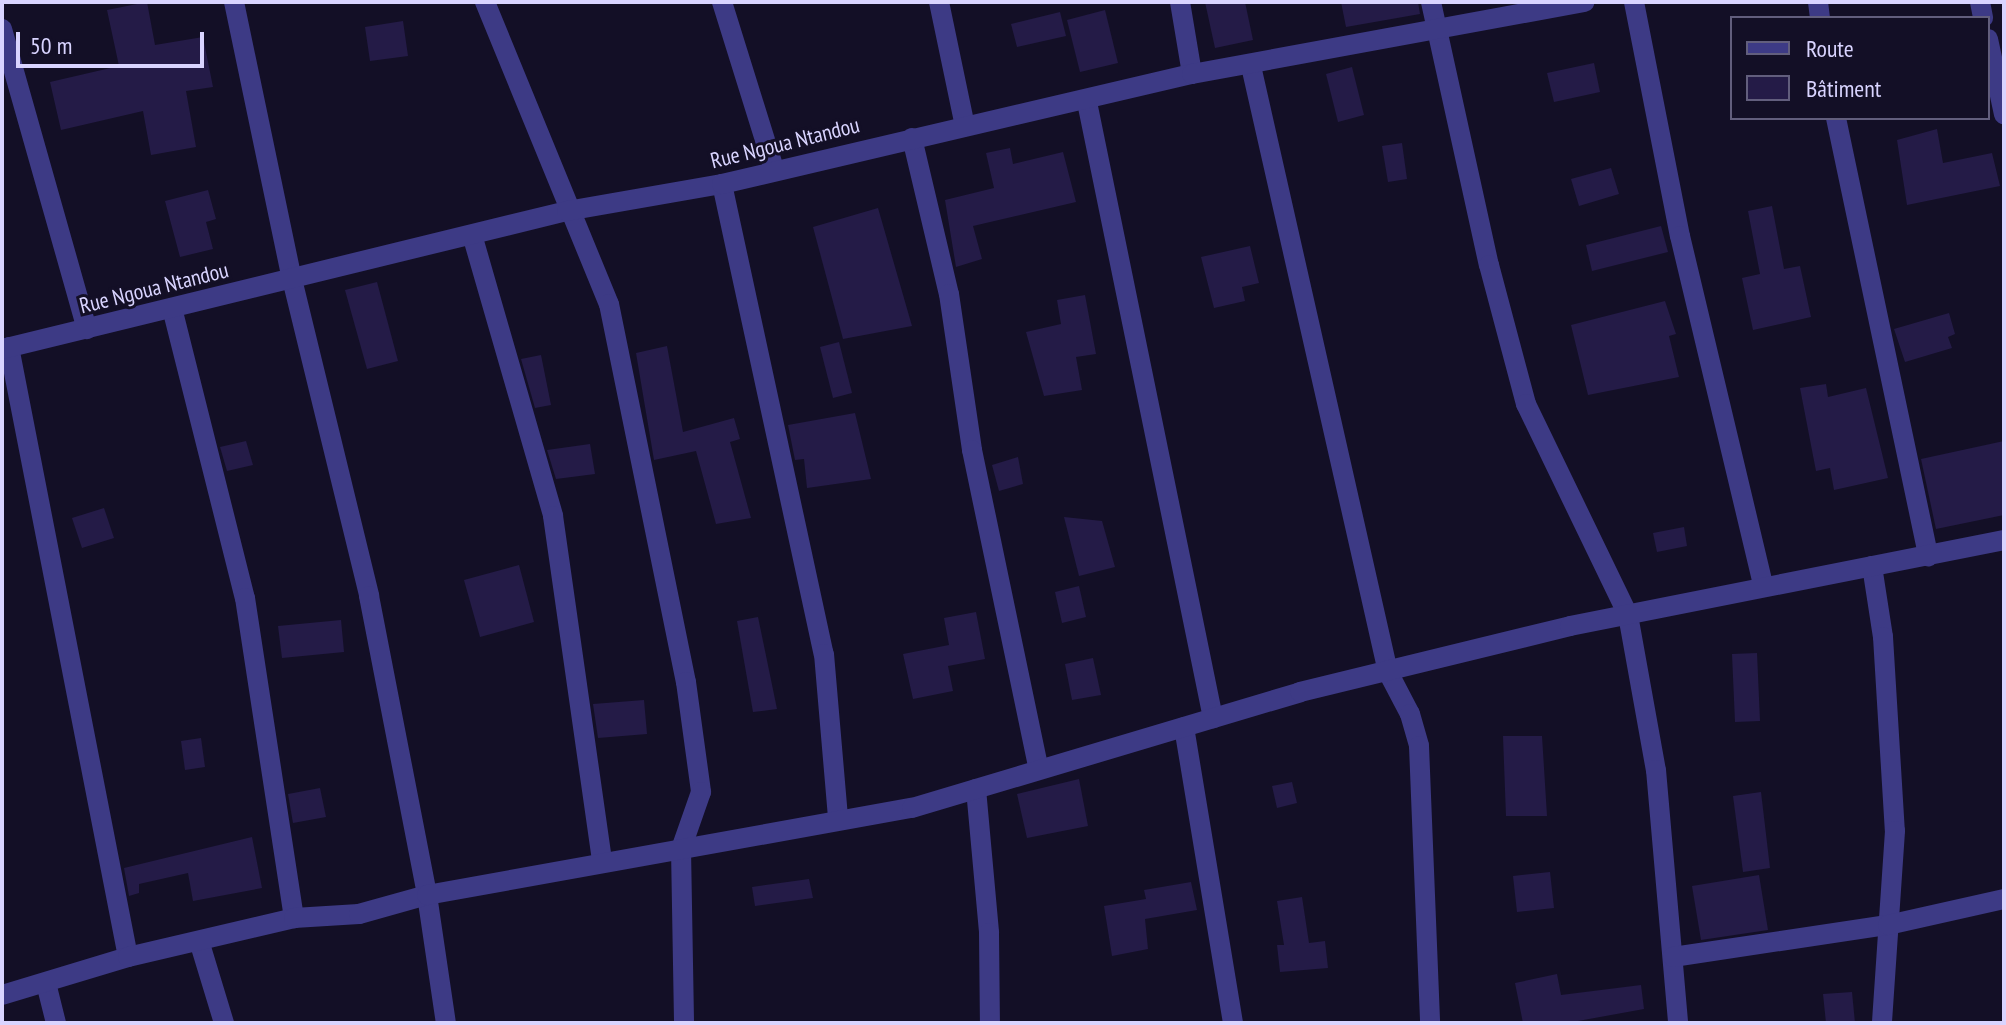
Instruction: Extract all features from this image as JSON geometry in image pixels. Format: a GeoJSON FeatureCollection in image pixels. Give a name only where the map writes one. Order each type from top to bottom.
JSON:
{"type":"FeatureCollection","features":[{"type":"Feature","properties":{"kind":"street"},"geometry":{"type":"LineString","coordinates":[[234,2],[292,279],[369,596],[427,895],[446,1023]]}},
{"type":"Feature","properties":{"kind":"street"},"geometry":{"type":"LineString","coordinates":[[485,2],[567,211],[609,304],[686,682],[701,792],[681,849],[684,1023]]}},
{"type":"Feature","properties":{"kind":"street"},"geometry":{"type":"LineString","coordinates":[[722,2],[774,169]]}},
{"type":"Feature","properties":{"kind":"street"},"geometry":{"type":"LineString","coordinates":[[939,2],[965,126]]}},
{"type":"Feature","properties":{"kind":"street"},"geometry":{"type":"LineString","coordinates":[[1180,2],[1192,74]]}},
{"type":"Feature","properties":{"kind":"street"},"geometry":{"type":"LineString","coordinates":[[1431,2],[1526,404],[1628,615],[1646,696],[1678,1023]]}},
{"type":"Feature","properties":{"kind":"street","name":"Rue Ngoua Ntandou"},"geometry":{"type":"LineString","coordinates":[[6,348],[473,238],[567,211],[722,184],[774,169],[965,126],[1087,102],[1192,74],[1251,66],[1584,2]]}},
{"type":"Feature","properties":{"kind":"street"},"geometry":{"type":"LineString","coordinates":[[1634,2],[1676,221],[1763,585]]}},
{"type":"Feature","properties":{"kind":"street"},"geometry":{"type":"LineString","coordinates":[[2,29],[87,329]]}},
{"type":"Feature","properties":{"kind":"street"},"geometry":{"type":"LineString","coordinates":[[1990,48],[2004,114]]}},
{"type":"Feature","properties":{"kind":"street"},"geometry":{"type":"LineString","coordinates":[[1251,66],[1388,672],[1410,714],[1419,746],[1430,1023]]}},
{"type":"Feature","properties":{"kind":"street"},"geometry":{"type":"LineString","coordinates":[[1087,102],[1213,718]]}},
{"type":"Feature","properties":{"kind":"street"},"geometry":{"type":"LineString","coordinates":[[1836,120],[1928,556]]}},
{"type":"Feature","properties":{"kind":"street"},"geometry":{"type":"LineString","coordinates":[[912,138],[949,294],[972,450],[1038,766]]}},
{"type":"Feature","properties":{"kind":"street"},"geometry":{"type":"LineString","coordinates":[[722,184],[824,654],[838,817]]}},
{"type":"Feature","properties":{"kind":"street"},"geometry":{"type":"LineString","coordinates":[[473,238],[553,516],[602,862]]}},
{"type":"Feature","properties":{"kind":"street"},"geometry":{"type":"LineString","coordinates":[[172,308],[245,598],[294,918]]}},
{"type":"Feature","properties":{"kind":"street"},"geometry":{"type":"LineString","coordinates":[[6,348],[128,957]]}},
{"type":"Feature","properties":{"kind":"street"},"geometry":{"type":"LineString","coordinates":[[2,995],[128,957],[200,944],[294,918],[359,914],[427,895],[838,817],[912,808],[1038,766],[1388,672],[1763,585],[2004,540]]}},
{"type":"Feature","properties":{"kind":"street"},"geometry":{"type":"LineString","coordinates":[[1872,566],[1891,740],[1895,831],[1882,1023]]}},
{"type":"Feature","properties":{"kind":"street"},"geometry":{"type":"LineString","coordinates":[[1184,727],[1233,1023]]}},
{"type":"Feature","properties":{"kind":"street"},"geometry":{"type":"LineString","coordinates":[[976,789],[989,933],[990,1023]]}},
{"type":"Feature","properties":{"kind":"street"},"geometry":{"type":"LineString","coordinates":[[1673,957],[1888,925],[2004,899]]}},
{"type":"Feature","properties":{"kind":"street"},"geometry":{"type":"LineString","coordinates":[[200,944],[224,1023]]}},
{"type":"Feature","properties":{"kind":"street"},"geometry":{"type":"LineString","coordinates":[[46,983],[56,1023]]}},
{"type":"Feature","properties":{"kind":"building"},"geometry":{"type":"Polygon","coordinates":[[[147,2],[155,45],[203,37],[213,87],[186,91],[196,147],[151,155],[143,111],[61,130],[50,82],[119,66],[107,10],[147,2]]]}},
{"type":"Feature","properties":{"kind":"building"},"geometry":{"type":"Polygon","coordinates":[[[1205,2],[1245,2],[1253,40],[1215,48],[1205,2]]]}},
{"type":"Feature","properties":{"kind":"building"},"geometry":{"type":"Polygon","coordinates":[[[1341,2],[1418,2],[1420,14],[1346,27],[1341,2]]]}},
{"type":"Feature","properties":{"kind":"building"},"geometry":{"type":"Polygon","coordinates":[[[1105,10],[1118,63],[1080,72],[1067,20],[1105,10]]]}},
{"type":"Feature","properties":{"kind":"building"},"geometry":{"type":"Polygon","coordinates":[[[1060,12],[1066,36],[1017,47],[1011,24],[1060,12]]]}},
{"type":"Feature","properties":{"kind":"building"},"geometry":{"type":"Polygon","coordinates":[[[403,21],[408,56],[370,61],[365,27],[403,21]]]}},
{"type":"Feature","properties":{"kind":"building"},"geometry":{"type":"Polygon","coordinates":[[[1594,63],[1600,92],[1554,102],[1547,73],[1594,63]]]}},
{"type":"Feature","properties":{"kind":"building"},"geometry":{"type":"Polygon","coordinates":[[[1352,67],[1364,115],[1338,122],[1326,74],[1352,67]]]}},
{"type":"Feature","properties":{"kind":"building"},"geometry":{"type":"Polygon","coordinates":[[[1937,129],[1943,163],[1992,153],[2000,186],[1907,205],[1897,140],[1937,129]]]}},
{"type":"Feature","properties":{"kind":"building"},"geometry":{"type":"Polygon","coordinates":[[[1402,143],[1407,179],[1388,182],[1382,146],[1402,143]]]}},
{"type":"Feature","properties":{"kind":"building"},"geometry":{"type":"Polygon","coordinates":[[[1010,148],[1013,164],[1063,152],[1076,202],[973,226],[982,259],[956,267],[945,200],[994,188],[986,153],[1010,148]]]}},
{"type":"Feature","properties":{"kind":"building"},"geometry":{"type":"Polygon","coordinates":[[[1611,168],[1619,194],[1579,206],[1571,179],[1611,168]]]}},
{"type":"Feature","properties":{"kind":"building"},"geometry":{"type":"Polygon","coordinates":[[[208,190],[216,219],[206,222],[213,249],[180,257],[165,201],[208,190]]]}},
{"type":"Feature","properties":{"kind":"building"},"geometry":{"type":"Polygon","coordinates":[[[1772,206],[1784,269],[1800,266],[1811,317],[1753,330],[1742,278],[1760,274],[1748,211],[1772,206]]]}},
{"type":"Feature","properties":{"kind":"building"},"geometry":{"type":"Polygon","coordinates":[[[878,208],[912,326],[843,339],[813,227],[878,208]]]}},
{"type":"Feature","properties":{"kind":"building"},"geometry":{"type":"Polygon","coordinates":[[[1661,226],[1668,252],[1592,271],[1586,245],[1661,226]]]}},
{"type":"Feature","properties":{"kind":"building"},"geometry":{"type":"Polygon","coordinates":[[[1250,246],[1259,283],[1242,287],[1245,301],[1214,308],[1201,257],[1250,246]]]}},
{"type":"Feature","properties":{"kind":"building"},"geometry":{"type":"Polygon","coordinates":[[[377,282],[398,361],[367,369],[345,290],[377,282]]]}},
{"type":"Feature","properties":{"kind":"building"},"geometry":{"type":"Polygon","coordinates":[[[1085,295],[1096,354],[1076,357],[1082,390],[1044,396],[1026,332],[1061,324],[1057,300],[1085,295]]]}},
{"type":"Feature","properties":{"kind":"building"},"geometry":{"type":"Polygon","coordinates":[[[1665,301],[1676,334],[1669,336],[1679,377],[1588,395],[1571,325],[1665,301]]]}},
{"type":"Feature","properties":{"kind":"building"},"geometry":{"type":"Polygon","coordinates":[[[1949,313],[1955,334],[1948,337],[1952,348],[1905,362],[1894,329],[1949,313]]]}},
{"type":"Feature","properties":{"kind":"building"},"geometry":{"type":"Polygon","coordinates":[[[839,342],[852,393],[833,398],[820,347],[839,342]]]}},
{"type":"Feature","properties":{"kind":"building"},"geometry":{"type":"Polygon","coordinates":[[[667,346],[683,432],[734,418],[740,439],[730,442],[751,518],[716,524],[696,451],[654,460],[636,353],[667,346]]]}},
{"type":"Feature","properties":{"kind":"building"},"geometry":{"type":"Polygon","coordinates":[[[541,355],[551,405],[535,408],[521,359],[541,355]]]}},
{"type":"Feature","properties":{"kind":"building"},"geometry":{"type":"Polygon","coordinates":[[[1826,384],[1828,397],[1866,388],[1888,478],[1834,490],[1830,468],[1816,471],[1800,388],[1826,384]]]}},
{"type":"Feature","properties":{"kind":"building"},"geometry":{"type":"Polygon","coordinates":[[[855,413],[871,479],[807,488],[804,459],[795,460],[788,425],[855,413]]]}},
{"type":"Feature","properties":{"kind":"building"},"geometry":{"type":"Polygon","coordinates":[[[246,441],[253,465],[227,471],[220,447],[246,441]]]}},
{"type":"Feature","properties":{"kind":"building"},"geometry":{"type":"Polygon","coordinates":[[[2004,441],[2004,515],[1936,529],[1921,459],[2004,441]]]}},
{"type":"Feature","properties":{"kind":"building"},"geometry":{"type":"Polygon","coordinates":[[[590,444],[595,474],[556,479],[547,450],[590,444]]]}},
{"type":"Feature","properties":{"kind":"building"},"geometry":{"type":"Polygon","coordinates":[[[1018,457],[1023,484],[999,491],[992,465],[1018,457]]]}},
{"type":"Feature","properties":{"kind":"building"},"geometry":{"type":"Polygon","coordinates":[[[104,508],[114,538],[82,548],[72,518],[104,508]]]}},
{"type":"Feature","properties":{"kind":"building"},"geometry":{"type":"Polygon","coordinates":[[[1064,517],[1102,521],[1115,567],[1079,576],[1064,517]]]}},
{"type":"Feature","properties":{"kind":"building"},"geometry":{"type":"Polygon","coordinates":[[[1684,527],[1687,546],[1657,552],[1653,533],[1684,527]]]}},
{"type":"Feature","properties":{"kind":"building"},"geometry":{"type":"Polygon","coordinates":[[[519,565],[534,622],[480,637],[464,580],[519,565]]]}},
{"type":"Feature","properties":{"kind":"building"},"geometry":{"type":"Polygon","coordinates":[[[1079,586],[1086,617],[1062,623],[1055,592],[1079,586]]]}},
{"type":"Feature","properties":{"kind":"building"},"geometry":{"type":"Polygon","coordinates":[[[976,612],[985,659],[948,666],[953,691],[913,699],[903,654],[949,645],[944,618],[976,612]]]}},
{"type":"Feature","properties":{"kind":"building"},"geometry":{"type":"Polygon","coordinates":[[[758,617],[777,709],[753,712],[737,621],[758,617]]]}},
{"type":"Feature","properties":{"kind":"building"},"geometry":{"type":"Polygon","coordinates":[[[341,620],[344,652],[282,658],[278,626],[341,620]]]}},
{"type":"Feature","properties":{"kind":"building"},"geometry":{"type":"Polygon","coordinates":[[[1757,653],[1760,721],[1735,722],[1732,654],[1757,653]]]}},
{"type":"Feature","properties":{"kind":"building"},"geometry":{"type":"Polygon","coordinates":[[[1093,658],[1101,695],[1072,700],[1065,664],[1093,658]]]}},
{"type":"Feature","properties":{"kind":"building"},"geometry":{"type":"Polygon","coordinates":[[[644,700],[647,734],[598,738],[593,704],[644,700]]]}},
{"type":"Feature","properties":{"kind":"building"},"geometry":{"type":"Polygon","coordinates":[[[1503,736],[1542,736],[1547,816],[1506,816],[1503,736]]]}},
{"type":"Feature","properties":{"kind":"building"},"geometry":{"type":"Polygon","coordinates":[[[201,738],[205,767],[185,770],[181,741],[201,738]]]}},
{"type":"Feature","properties":{"kind":"building"},"geometry":{"type":"Polygon","coordinates":[[[1079,779],[1088,826],[1027,838],[1017,794],[1079,779]]]}},
{"type":"Feature","properties":{"kind":"building"},"geometry":{"type":"Polygon","coordinates":[[[1292,782],[1297,803],[1277,808],[1272,786],[1292,782]]]}},
{"type":"Feature","properties":{"kind":"building"},"geometry":{"type":"Polygon","coordinates":[[[320,788],[326,817],[293,823],[288,794],[320,788]]]}},
{"type":"Feature","properties":{"kind":"building"},"geometry":{"type":"Polygon","coordinates":[[[1761,792],[1770,868],[1743,872],[1733,796],[1761,792]]]}},
{"type":"Feature","properties":{"kind":"building"},"geometry":{"type":"Polygon","coordinates":[[[252,837],[262,888],[193,901],[188,873],[139,884],[139,893],[129,896],[124,868],[252,837]]]}},
{"type":"Feature","properties":{"kind":"building"},"geometry":{"type":"Polygon","coordinates":[[[1550,872],[1554,908],[1517,912],[1513,876],[1550,872]]]}},
{"type":"Feature","properties":{"kind":"building"},"geometry":{"type":"Polygon","coordinates":[[[1759,875],[1768,930],[1701,940],[1692,886],[1759,875]]]}},
{"type":"Feature","properties":{"kind":"building"},"geometry":{"type":"Polygon","coordinates":[[[809,879],[813,898],[755,906],[752,887],[809,879]]]}},
{"type":"Feature","properties":{"kind":"building"},"geometry":{"type":"Polygon","coordinates":[[[1191,882],[1197,910],[1145,919],[1148,949],[1112,956],[1104,906],[1146,899],[1144,890],[1191,882]]]}},
{"type":"Feature","properties":{"kind":"building"},"geometry":{"type":"Polygon","coordinates":[[[1302,897],[1309,943],[1325,941],[1328,968],[1280,972],[1277,945],[1284,945],[1277,901],[1302,897]]]}},
{"type":"Feature","properties":{"kind":"building"},"geometry":{"type":"Polygon","coordinates":[[[1557,974],[1561,995],[1641,985],[1644,1009],[1567,1023],[1523,1023],[1515,983],[1557,974]]]}},
{"type":"Feature","properties":{"kind":"building"},"geometry":{"type":"Polygon","coordinates":[[[1852,992],[1855,1023],[1826,1023],[1823,994],[1852,992]]]}}]}
